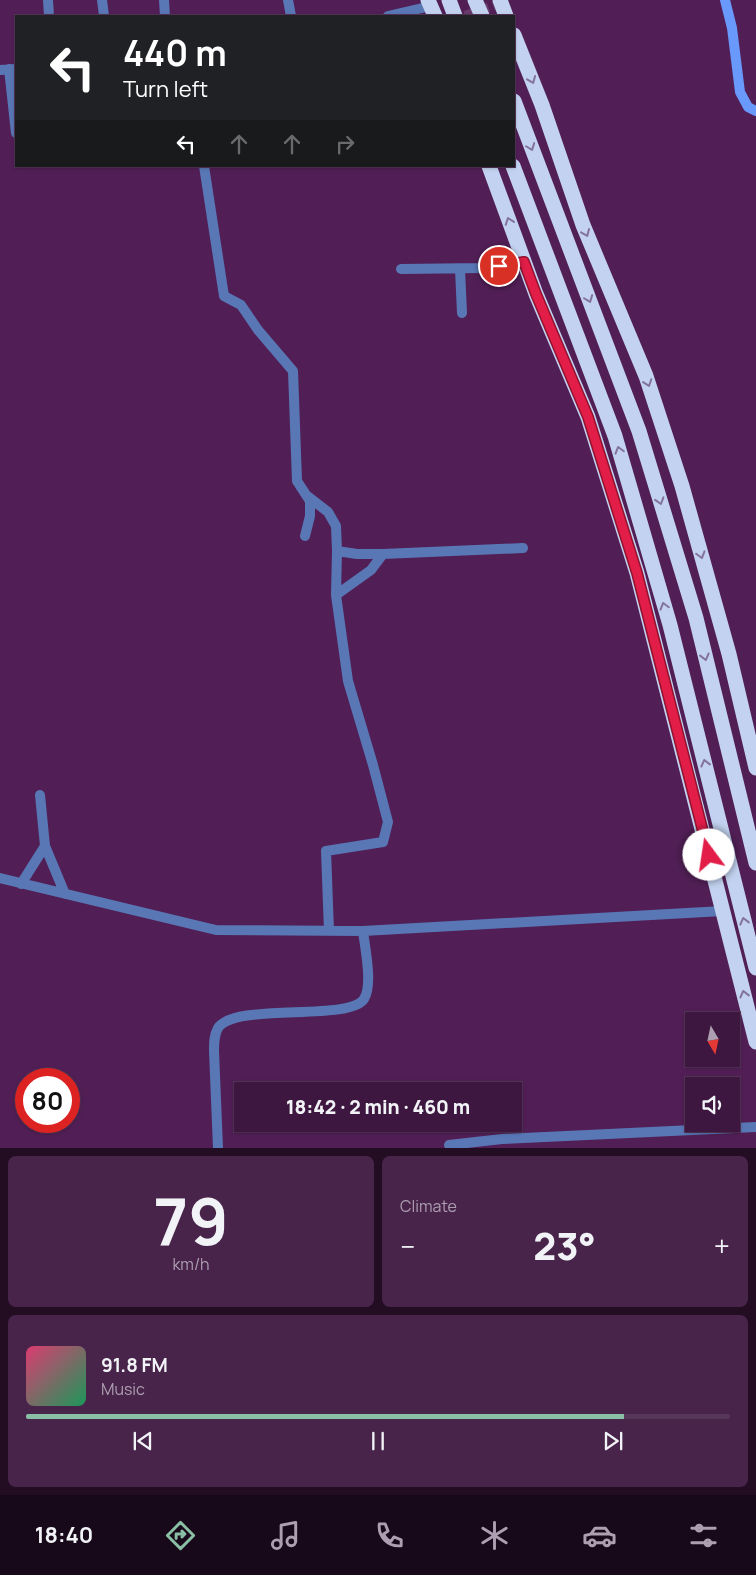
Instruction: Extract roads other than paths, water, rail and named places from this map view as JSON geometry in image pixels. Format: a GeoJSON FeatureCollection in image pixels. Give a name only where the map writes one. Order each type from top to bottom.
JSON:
{"type":"FeatureCollection","features":[{"type":"Feature","properties":{"kind":"highway"},"geometry":{"type":"LineString","coordinates":[[449,0],[456,15]]}},
{"type":"Feature","properties":{"kind":"highway"},"geometry":{"type":"LineString","coordinates":[[475,0],[482,15]]}},
{"type":"Feature","properties":{"kind":"highway"},"geometry":{"type":"LineString","coordinates":[[499,2],[506,15]]}},
{"type":"Feature","properties":{"kind":"highway"},"geometry":{"type":"LineString","coordinates":[[515,37],[542,105],[583,225],[646,376],[693,523],[729,654],[756,768]]}},
{"type":"Feature","properties":{"kind":"highway"},"geometry":{"type":"LineString","coordinates":[[515,104],[639,431],[696,618],[750,817],[756,863]]}},
{"type":"Feature","properties":{"kind":"highway"},"geometry":{"type":"LineString","coordinates":[[489,167],[536,294],[588,417],[637,573],[756,1042]]}},
{"type":"Feature","properties":{"kind":"highway"},"geometry":{"type":"LineString","coordinates":[[513,167],[615,436],[670,625],[756,968]]}},
{"type":"Feature","properties":{"kind":"street"},"geometry":{"type":"LineString","coordinates":[[48,0],[50,15]]}},
{"type":"Feature","properties":{"kind":"street"},"geometry":{"type":"LineString","coordinates":[[102,0],[104,15]]}},
{"type":"Feature","properties":{"kind":"street"},"geometry":{"type":"LineString","coordinates":[[164,0],[165,15]]}},
{"type":"Feature","properties":{"kind":"street"},"geometry":{"type":"LineString","coordinates":[[288,0],[291,15]]}},
{"type":"Feature","properties":{"kind":"street"},"geometry":{"type":"LineString","coordinates":[[725,0],[732,28],[740,92],[748,107],[756,111]]}},
{"type":"Feature","properties":{"kind":"street"},"geometry":{"type":"LineString","coordinates":[[393,15],[431,8]]}},
{"type":"Feature","properties":{"kind":"street"},"geometry":{"type":"LineString","coordinates":[[8,70],[15,125]]}},
{"type":"Feature","properties":{"kind":"street"},"geometry":{"type":"LineString","coordinates":[[204,167],[224,296],[241,305],[258,330],[293,371],[297,480],[310,501],[310,516],[305,536]]}},
{"type":"Feature","properties":{"kind":"street"},"geometry":{"type":"LineString","coordinates":[[401,269],[483,268],[524,262]]}},
{"type":"Feature","properties":{"kind":"street"},"geometry":{"type":"LineString","coordinates":[[460,268],[462,314]]}},
{"type":"Feature","properties":{"kind":"street"},"geometry":{"type":"LineString","coordinates":[[306,495],[328,512],[336,526],[336,595],[348,681],[388,822],[383,842],[326,851],[330,931]]}},
{"type":"Feature","properties":{"kind":"street"},"geometry":{"type":"LineString","coordinates":[[337,551],[357,554],[383,554],[523,548]]}},
{"type":"Feature","properties":{"kind":"street"},"geometry":{"type":"LineString","coordinates":[[336,595],[371,570],[383,554]]}},
{"type":"Feature","properties":{"kind":"street"},"geometry":{"type":"LineString","coordinates":[[40,795],[45,846],[66,894]]}},
{"type":"Feature","properties":{"kind":"street"},"geometry":{"type":"LineString","coordinates":[[21,884],[45,846]]}},
{"type":"Feature","properties":{"kind":"street"},"geometry":{"type":"LineString","coordinates":[[0,878],[216,930],[363,931],[723,912]]}},
{"type":"Feature","properties":{"kind":"street"},"geometry":{"type":"LineString","coordinates":[[218,1148],[214,1037],[218,1028],[224,1022],[246,1016],[337,1009],[360,1003],[368,990],[363,931]]}},
{"type":"Feature","properties":{"kind":"street"},"geometry":{"type":"LineString","coordinates":[[449,1145],[502,1139],[756,1126]]}},
{"type":"Feature","properties":{"kind":"tunnel"},"geometry":{"type":"LineString","coordinates":[[468,15],[494,6]]}}]}
